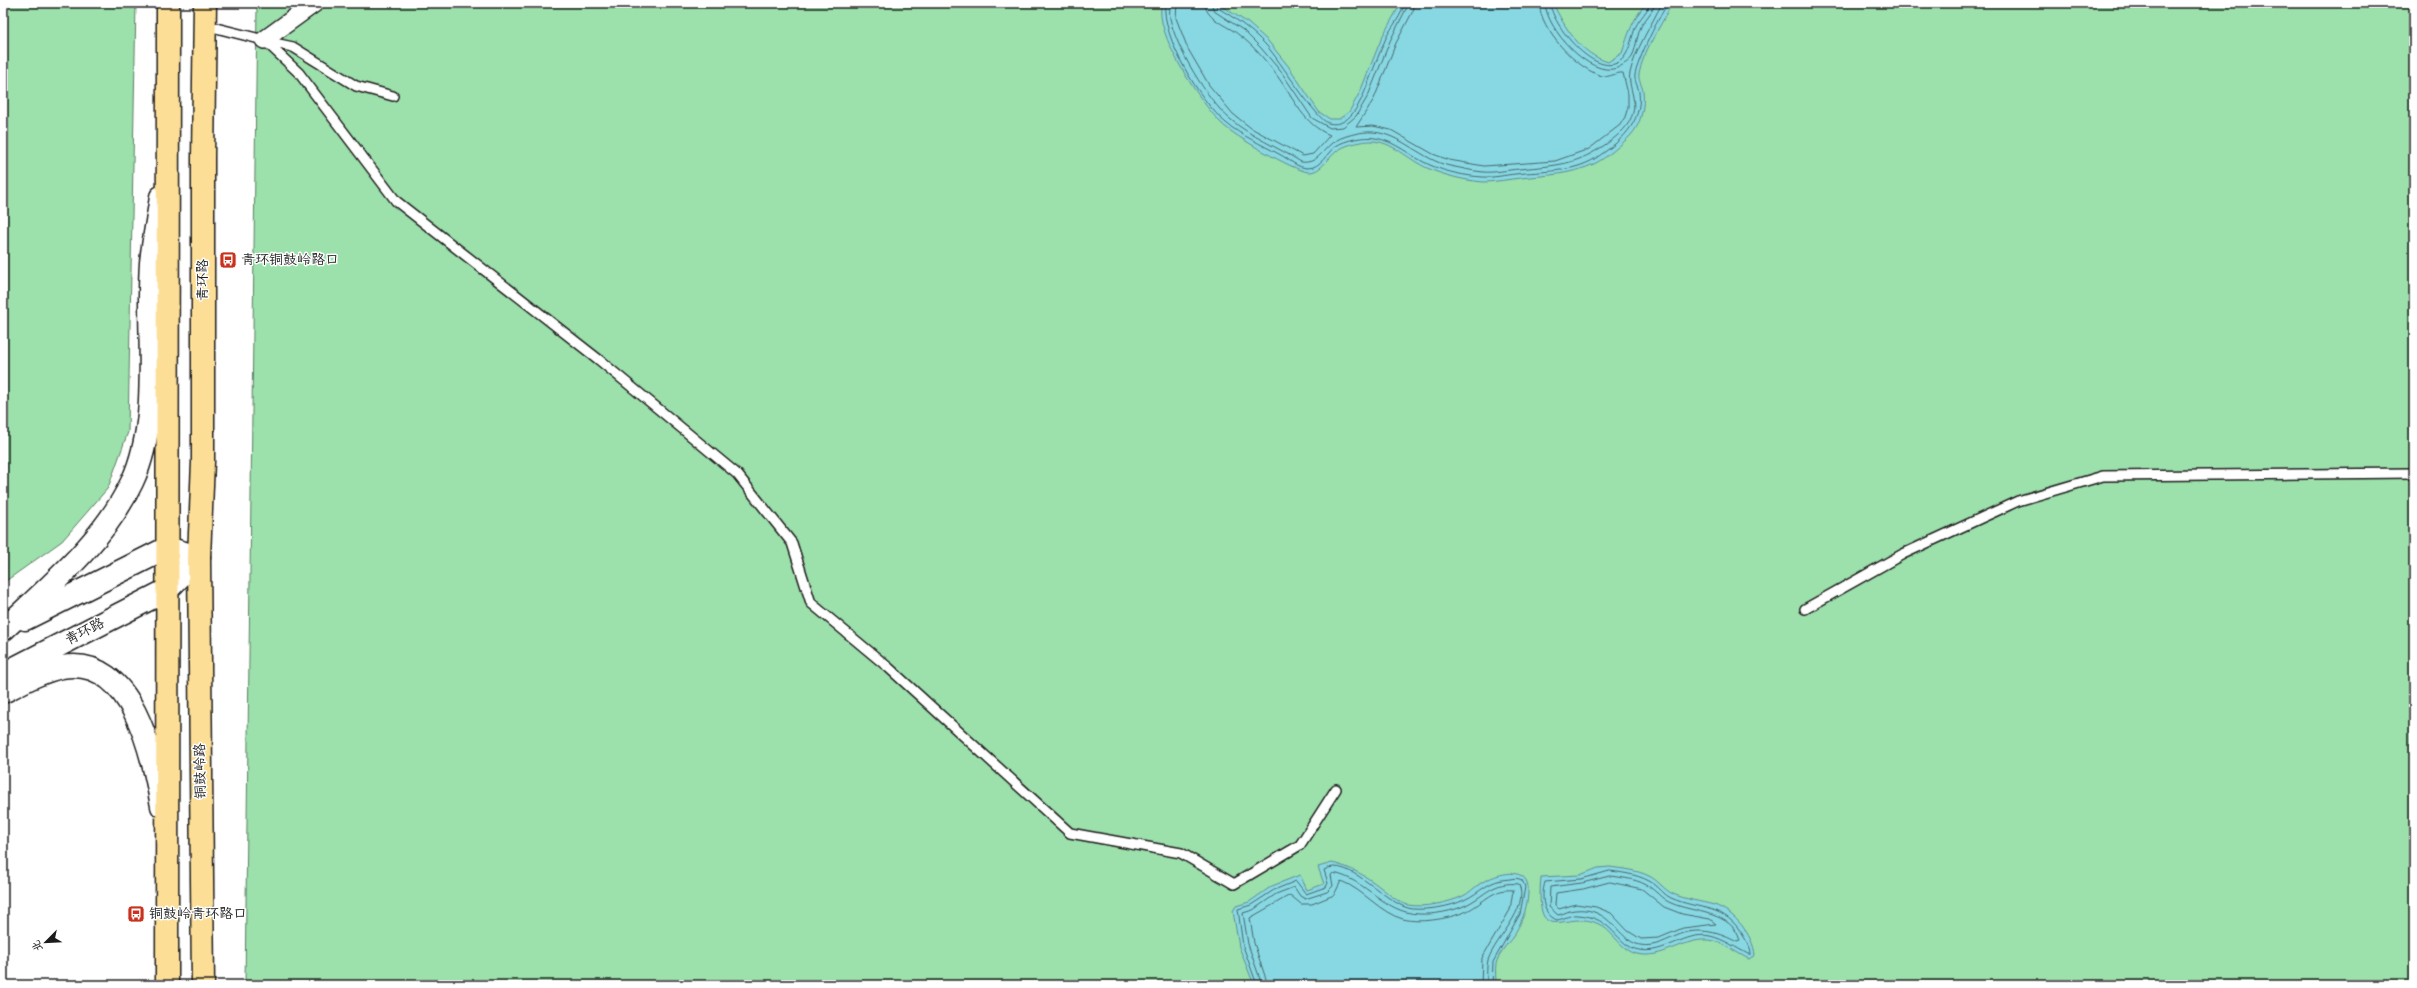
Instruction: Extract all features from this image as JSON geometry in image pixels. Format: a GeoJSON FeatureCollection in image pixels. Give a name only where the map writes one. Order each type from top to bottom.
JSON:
{"type":"FeatureCollection","features":[{"type":"Feature","properties":{"kind":"main road"},"geometry":{"type":"LineString","coordinates":[[167,985],[166,164],[168,3]]}},
{"type":"Feature","properties":{"kind":"main road","name":"青环路"},"geometry":{"type":"LineString","coordinates":[[3,674],[167,590],[199,557],[203,462],[205,3]]}},
{"type":"Feature","properties":{"kind":"main road"},"geometry":{"type":"LineString","coordinates":[[3,630],[59,578],[93,541],[119,506],[132,481],[141,457],[146,428],[150,383],[151,262],[166,164]]}},
{"type":"Feature","properties":{"kind":"main road"},"geometry":{"type":"LineString","coordinates":[[3,630],[167,548],[199,557]]}},
{"type":"Feature","properties":{"kind":"main road","name":"铜鼓岭路"},"geometry":{"type":"LineString","coordinates":[[199,557],[203,985]]}},
{"type":"Feature","properties":{"kind":"main road"},"geometry":{"type":"LineString","coordinates":[[3,692],[41,674],[63,667],[82,667],[99,672],[112,681],[125,695],[136,713],[148,745],[167,831]]}},
{"type":"Feature","properties":{"kind":"street"},"geometry":{"type":"LineString","coordinates":[[264,40],[315,3]]}},
{"type":"Feature","properties":{"kind":"lane"},"geometry":{"type":"LineString","coordinates":[[204,25],[293,47],[356,86],[393,96]]}},
{"type":"Feature","properties":{"kind":"lane"},"geometry":{"type":"LineString","coordinates":[[264,40],[299,73],[396,201],[598,359],[737,474],[792,543],[811,603],[889,668],[1070,833],[1181,853],[1234,884],[1300,845],[1336,789]]}},
{"type":"Feature","properties":{"kind":"lane"},"geometry":{"type":"LineString","coordinates":[[1805,609],[1903,554],[2018,501],[2103,476],[2414,473]]}},
{"type":"Feature","properties":{"kind":"green space"},"geometry":{"type":"Polygon","coordinates":[[[3,3],[136,3],[128,432],[108,488],[62,541],[3,583],[3,3]]]}},
{"type":"Feature","properties":{"kind":"green space"},"geometry":{"type":"Polygon","coordinates":[[[257,3],[2414,3],[2414,985],[245,985],[257,3]]]}},
{"type":"Feature","properties":{"kind":"water"},"geometry":{"type":"Polygon","coordinates":[[[1162,3],[1217,3],[1248,23],[1268,41],[1289,67],[1319,112],[1330,119],[1339,119],[1349,112],[1360,92],[1382,37],[1401,3],[1553,3],[1562,21],[1574,38],[1590,53],[1608,62],[1622,53],[1638,14],[1647,3],[1675,3],[1670,7],[1652,40],[1641,65],[1639,76],[1643,91],[1643,109],[1637,126],[1634,132],[1614,151],[1596,163],[1577,170],[1550,175],[1484,182],[1462,179],[1433,171],[1420,165],[1393,147],[1379,142],[1371,141],[1355,143],[1340,149],[1321,167],[1313,172],[1300,170],[1264,152],[1222,124],[1192,85],[1171,49],[1164,31],[1161,15],[1162,3]]]}},
{"type":"Feature","properties":{"kind":"water"},"geometry":{"type":"Polygon","coordinates":[[[1332,863],[1357,872],[1400,902],[1414,906],[1442,903],[1464,896],[1488,879],[1504,874],[1519,874],[1524,878],[1527,884],[1528,893],[1525,911],[1515,933],[1498,957],[1496,964],[1496,985],[1254,985],[1239,947],[1233,911],[1236,906],[1249,902],[1272,886],[1300,875],[1307,890],[1324,884],[1318,867],[1332,863]]]}},
{"type":"Feature","properties":{"kind":"water"},"geometry":{"type":"Polygon","coordinates":[[[1610,867],[1640,872],[1658,882],[1673,894],[1721,908],[1735,918],[1741,925],[1751,940],[1755,955],[1749,959],[1724,945],[1708,940],[1690,942],[1655,954],[1637,954],[1631,952],[1622,945],[1607,929],[1602,926],[1590,921],[1549,921],[1543,914],[1540,901],[1541,877],[1580,875],[1598,868],[1610,867]]]}},
{"type":"Feature","properties":{"kind":"place","name":"青环铜鼓岭路口"},"geometry":{"type":"Point","coordinates":[228,260]}},
{"type":"Feature","properties":{"kind":"place","name":"铜鼓岭青环路口"},"geometry":{"type":"Point","coordinates":[136,914]}}]}
